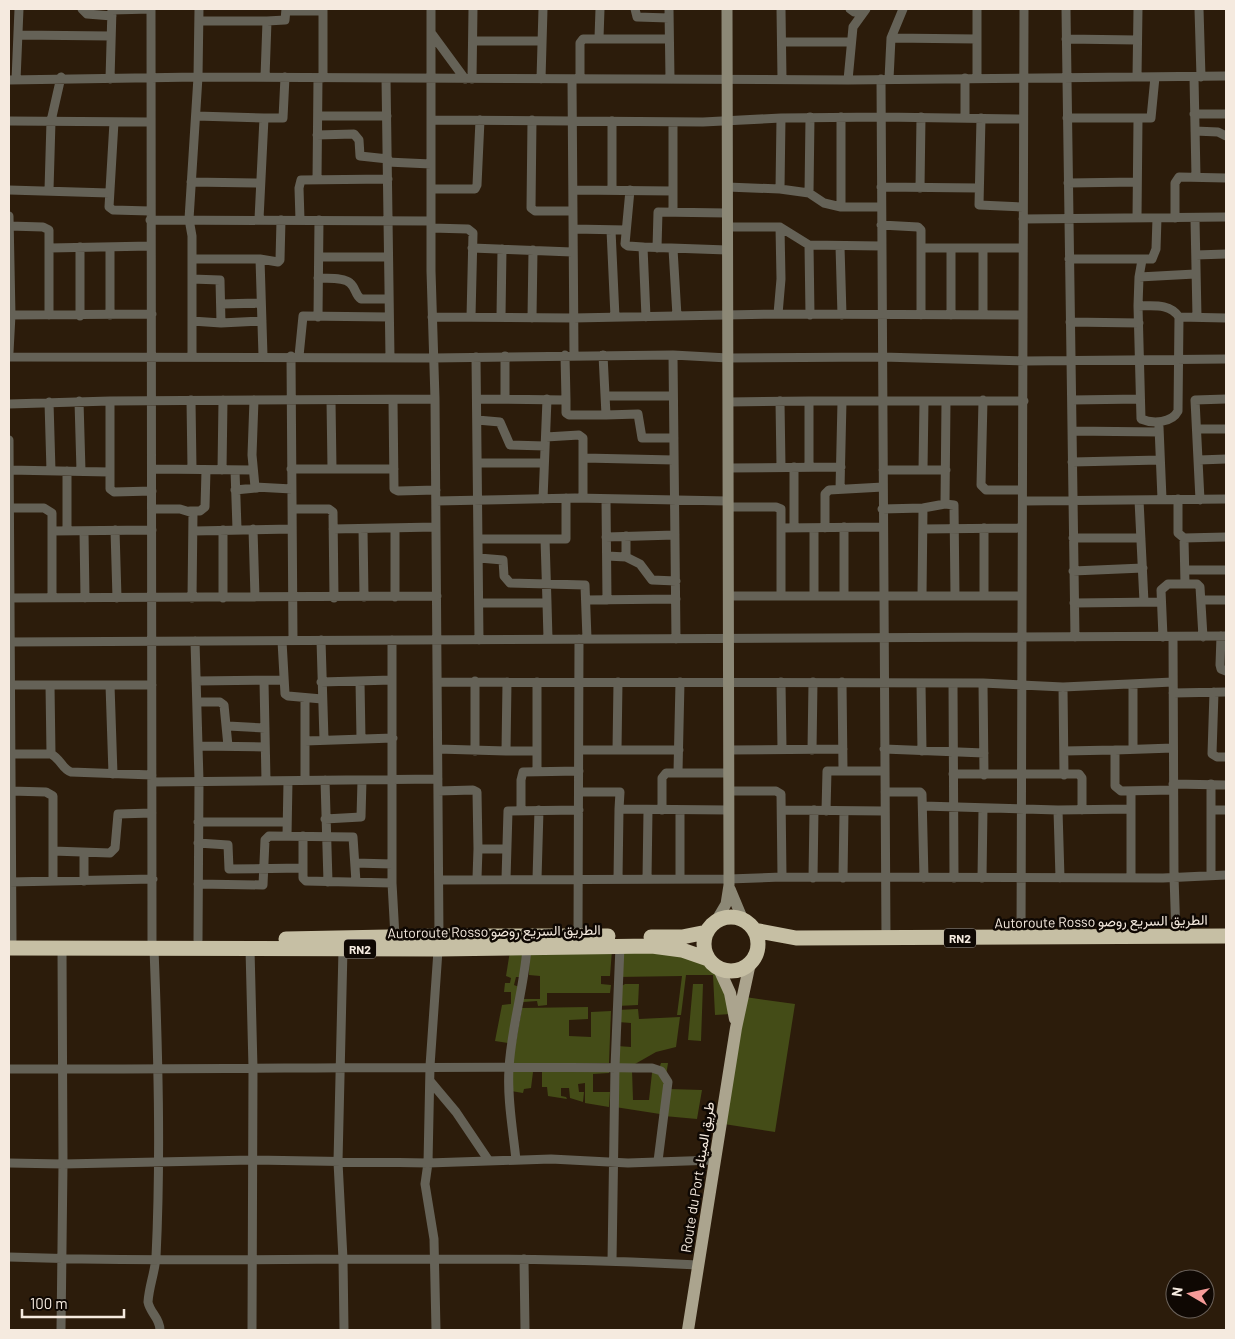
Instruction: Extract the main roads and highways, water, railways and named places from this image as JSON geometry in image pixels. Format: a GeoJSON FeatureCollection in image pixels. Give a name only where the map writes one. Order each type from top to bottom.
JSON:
{"type":"FeatureCollection","features":[{"type":"Feature","properties":{"kind":"highway"},"geometry":{"type":"LineString","coordinates":[[728,917],[748,925],[757,940],[754,957],[736,971],[714,964],[704,944],[712,927],[728,917]]}},
{"type":"Feature","properties":{"kind":"highway","name":"Autoroute Rosso الطريق السريع روصو"},"geometry":{"type":"LineString","coordinates":[[748,925],[796,938]]}},
{"type":"Feature","properties":{"kind":"highway","name":"Autoroute Rosso الطريق السريع روصو"},"geometry":{"type":"LineString","coordinates":[[10,943],[153,945],[250,949],[343,949],[439,942],[578,936],[682,937],[712,927]]}},
{"type":"Feature","properties":{"kind":"highway","name":"Autoroute Rosso الطريق السريع روصو"},"geometry":{"type":"LineString","coordinates":[[754,957],[781,941],[796,938],[1226,936]]}},
{"type":"Feature","properties":{"kind":"highway","name":"Autoroute Rosso الطريق السريع روصو"},"geometry":{"type":"LineString","coordinates":[[10,943],[62,949],[153,945],[198,940],[395,937],[527,948],[620,946],[672,948],[714,964]]}},
{"type":"Feature","properties":{"kind":"main road","name":"Route du Port طريق الميناء"},"geometry":{"type":"LineString","coordinates":[[688,1330],[736,1028],[754,957]]}},
{"type":"Feature","properties":{"kind":"main road","name":"Route du Port طريق الميناء"},"geometry":{"type":"LineString","coordinates":[[714,964],[733,1002],[736,1028]]}}]}
